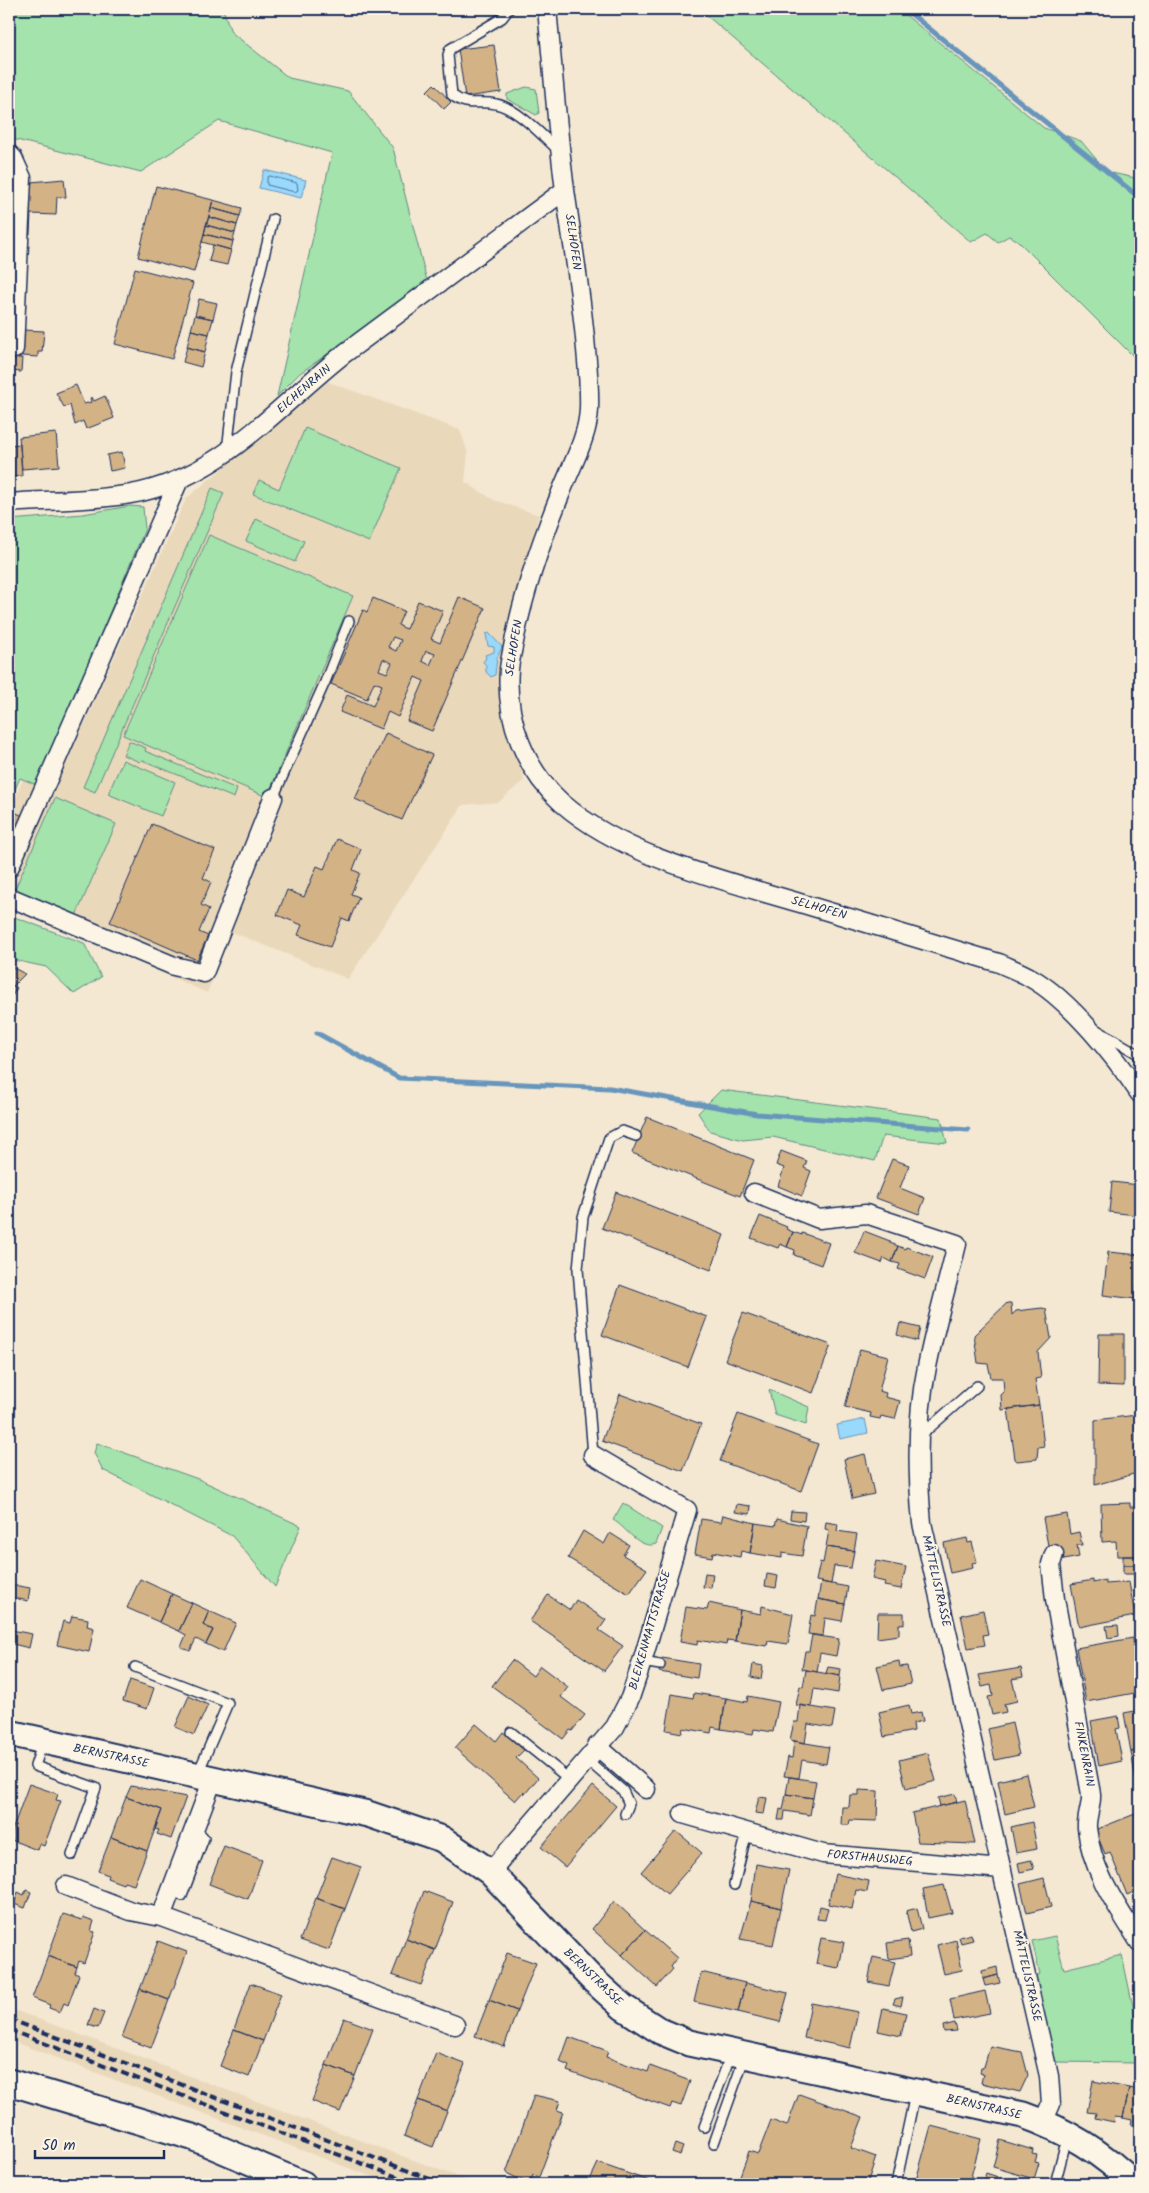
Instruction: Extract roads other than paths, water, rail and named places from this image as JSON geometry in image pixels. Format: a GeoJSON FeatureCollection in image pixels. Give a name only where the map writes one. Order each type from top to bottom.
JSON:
{"type":"FeatureCollection","features":[{"type":"Feature","properties":{"kind":"street","name":"SELHOFEN"},"geometry":{"type":"LineString","coordinates":[[547,9],[565,190],[583,316],[589,376],[589,412],[584,434],[550,518],[523,598],[508,670],[513,720],[520,746],[533,770],[546,788],[563,804],[586,821],[621,841],[656,856],[730,882],[1000,963],[1031,978],[1047,989],[1082,1021],[1125,1071],[1140,1094]]}},
{"type":"Feature","properties":{"kind":"street"},"geometry":{"type":"LineString","coordinates":[[9,154],[13,158],[22,178],[14,349]]}},
{"type":"Feature","properties":{"kind":"street","name":"EICHENRAIN"},"geometry":{"type":"LineString","coordinates":[[9,503],[129,494],[179,480],[226,454],[262,426],[312,379],[345,353],[565,190]]}},
{"type":"Feature","properties":{"kind":"street"},"geometry":{"type":"LineString","coordinates":[[9,868],[179,480]]}},
{"type":"Feature","properties":{"kind":"street"},"geometry":{"type":"LineString","coordinates":[[9,897],[174,966],[204,973],[273,798]]}},
{"type":"Feature","properties":{"kind":"street","name":"MÄTTELISTRASSE"},"geometry":{"type":"LineString","coordinates":[[754,1193],[819,1219],[866,1214],[957,1244],[927,1368],[919,1437],[922,1522],[1050,2076],[1050,2104],[1043,2122]]}},
{"type":"Feature","properties":{"kind":"street","name":"BLEIKENMATTSTRASSE"},"geometry":{"type":"LineString","coordinates":[[490,1872],[615,1727],[630,1698],[642,1662],[687,1510],[592,1454]]}},
{"type":"Feature","properties":{"kind":"street","name":"FINKENRAIN"},"geometry":{"type":"LineString","coordinates":[[1054,1554],[1052,1564],[1055,1599],[1091,1794],[1086,1826],[1092,1856],[1116,1905],[1140,1943]]}},
{"type":"Feature","properties":{"kind":"street","name":"BERNSTRASSE"},"geometry":{"type":"LineString","coordinates":[[9,1733],[394,1821],[442,1839],[490,1872],[591,1978],[623,2007],[660,2031],[690,2042],[1023,2115],[1071,2135],[1132,2174]]}},
{"type":"Feature","properties":{"kind":"street"},"geometry":{"type":"LineString","coordinates":[[591,1753],[646,1789]]}},
{"type":"Feature","properties":{"kind":"street"},"geometry":{"type":"LineString","coordinates":[[161,1917],[195,1828],[204,1778]]}},
{"type":"Feature","properties":{"kind":"street","name":"FORSTHAUSWEG"},"geometry":{"type":"LineString","coordinates":[[683,1814],[823,1854],[1002,1869]]}},
{"type":"Feature","properties":{"kind":"street"},"geometry":{"type":"LineString","coordinates":[[66,1886],[131,1911],[161,1917],[455,2025]]}},
{"type":"Feature","properties":{"kind":"street"},"geometry":{"type":"LineString","coordinates":[[9,2082],[192,2137],[302,2184]]}},
{"type":"Feature","properties":{"kind":"lane"},"geometry":{"type":"LineString","coordinates":[[509,9],[502,18],[450,49],[448,55],[452,95],[461,103],[498,104],[520,117],[562,154]]}},
{"type":"Feature","properties":{"kind":"lane"},"geometry":{"type":"LineString","coordinates":[[226,454],[236,372],[273,219]]}},
{"type":"Feature","properties":{"kind":"lane"},"geometry":{"type":"LineString","coordinates":[[273,798],[325,682],[349,621]]}},
{"type":"Feature","properties":{"kind":"lane"},"geometry":{"type":"LineString","coordinates":[[1082,1021],[1140,1055]]}},
{"type":"Feature","properties":{"kind":"lane"},"geometry":{"type":"LineString","coordinates":[[592,1454],[578,1269],[583,1217],[609,1138],[622,1131],[636,1136]]}},
{"type":"Feature","properties":{"kind":"lane"},"geometry":{"type":"LineString","coordinates":[[919,1437],[977,1386]]}},
{"type":"Feature","properties":{"kind":"lane"},"geometry":{"type":"LineString","coordinates":[[642,1662],[660,1665]]}},
{"type":"Feature","properties":{"kind":"lane"},"geometry":{"type":"LineString","coordinates":[[135,1667],[228,1703],[204,1778]]}},
{"type":"Feature","properties":{"kind":"lane"},"geometry":{"type":"LineString","coordinates":[[512,1732],[569,1779]]}},
{"type":"Feature","properties":{"kind":"lane"},"geometry":{"type":"LineString","coordinates":[[43,1742],[35,1766],[96,1788],[72,1855]]}},
{"type":"Feature","properties":{"kind":"lane"},"geometry":{"type":"LineString","coordinates":[[591,1753],[623,1791],[629,1804],[625,1814]]}},
{"type":"Feature","properties":{"kind":"lane"},"geometry":{"type":"LineString","coordinates":[[182,1896],[204,1838],[195,1828]]}},
{"type":"Feature","properties":{"kind":"lane"},"geometry":{"type":"LineString","coordinates":[[734,1885],[746,1832]]}},
{"type":"Feature","properties":{"kind":"lane"},"geometry":{"type":"LineString","coordinates":[[704,2127],[739,2053]]}},
{"type":"Feature","properties":{"kind":"lane"},"geometry":{"type":"LineString","coordinates":[[714,2142],[739,2053]]}},
{"type":"Feature","properties":{"kind":"lane"},"geometry":{"type":"LineString","coordinates":[[896,2184],[916,2091]]}},
{"type":"Feature","properties":{"kind":"lane"},"geometry":{"type":"LineString","coordinates":[[1055,2184],[1064,2150],[1071,2135]]}},
{"type":"Feature","properties":{"kind":"water"},"geometry":{"type":"Polygon","coordinates":[[[264,170],[306,180],[301,198],[259,188],[264,170]]]}},
{"type":"Feature","properties":{"kind":"water"},"geometry":{"type":"Polygon","coordinates":[[[489,633],[502,647],[497,658],[495,675],[491,677],[486,672],[486,665],[483,662],[486,658],[485,655],[494,652],[494,647],[488,646],[486,634],[489,633]]]}},
{"type":"Feature","properties":{"kind":"water"},"geometry":{"type":"Polygon","coordinates":[[[865,1419],[868,1433],[840,1439],[837,1425],[865,1419]]]}},
{"type":"Feature","properties":{"kind":"waterway"},"geometry":{"type":"LineString","coordinates":[[905,9],[1140,198]]}},
{"type":"Feature","properties":{"kind":"waterway"},"geometry":{"type":"LineString","coordinates":[[317,1033],[399,1078],[610,1088],[757,1114],[968,1130]]}},
{"type":"Feature","properties":{"kind":"railway"},"geometry":{"type":"LineString","coordinates":[[9,2019],[443,2184]]}},
{"type":"Feature","properties":{"kind":"railway"},"geometry":{"type":"LineString","coordinates":[[9,2030],[416,2184]]}}]}
